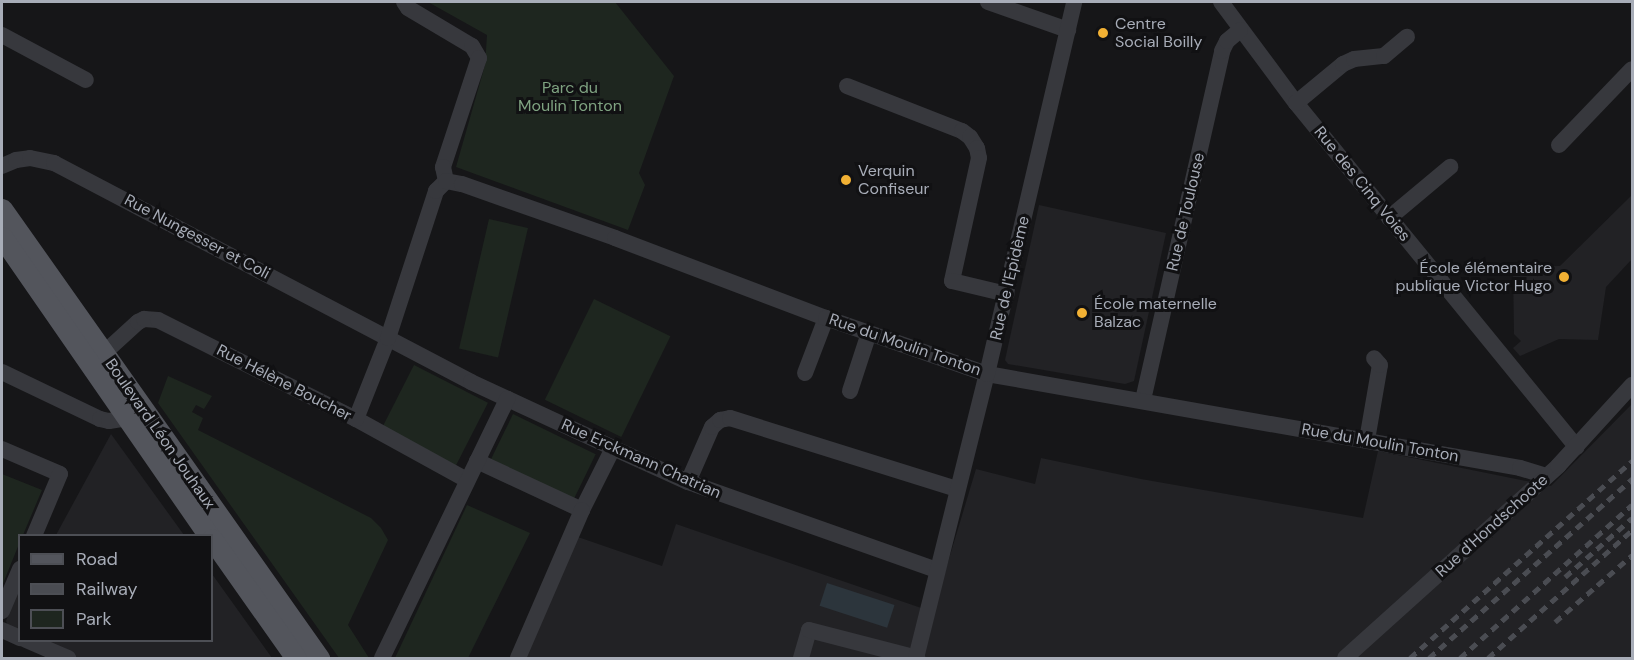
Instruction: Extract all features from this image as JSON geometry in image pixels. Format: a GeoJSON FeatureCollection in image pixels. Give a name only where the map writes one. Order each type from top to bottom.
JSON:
{"type":"FeatureCollection","features":[{"type":"Feature","properties":{"kind":"main road","name":"Boulevard Léon Jouhaux"},"geometry":{"type":"LineString","coordinates":[[2,209],[319,658]]}},
{"type":"Feature","properties":{"kind":"main road","name":"Boulevard Léon Jouhaux"},"geometry":{"type":"LineString","coordinates":[[2,237],[208,534]]}},
{"type":"Feature","properties":{"kind":"main road","name":"Boulevard Léon Jouhaux"},"geometry":{"type":"LineString","coordinates":[[213,541],[296,658]]}},
{"type":"Feature","properties":{"kind":"street"},"geometry":{"type":"LineString","coordinates":[[357,420],[388,338],[436,191],[446,181],[443,167],[479,58],[472,46],[408,8],[404,2]]}},
{"type":"Feature","properties":{"kind":"street"},"geometry":{"type":"LineString","coordinates":[[988,2],[1068,30]]}},
{"type":"Feature","properties":{"kind":"street","name":"Rue de l'Epidème"},"geometry":{"type":"LineString","coordinates":[[916,658],[987,374],[1074,2]]}},
{"type":"Feature","properties":{"kind":"street","name":"Rue des Cinq Voies"},"geometry":{"type":"LineString","coordinates":[[1221,2],[1296,103],[1577,447]]}},
{"type":"Feature","properties":{"kind":"street","name":"Rue de Toulouse"},"geometry":{"type":"LineString","coordinates":[[1143,400],[1222,51],[1227,41],[1240,30]]}},
{"type":"Feature","properties":{"kind":"street"},"geometry":{"type":"LineString","coordinates":[[2,34],[81,78]]}},
{"type":"Feature","properties":{"kind":"street"},"geometry":{"type":"LineString","coordinates":[[1296,103],[1344,64],[1354,59],[1384,56],[1407,37]]}},
{"type":"Feature","properties":{"kind":"street"},"geometry":{"type":"LineString","coordinates":[[1559,145],[1632,69]]}},
{"type":"Feature","properties":{"kind":"street"},"geometry":{"type":"LineString","coordinates":[[847,86],[962,131],[970,137],[977,147],[979,158],[952,280],[1006,294]]}},
{"type":"Feature","properties":{"kind":"street","name":"Rue Nungesser et Coli"},"geometry":{"type":"LineString","coordinates":[[2,166],[16,160],[30,158],[62,166],[388,338]]}},
{"type":"Feature","properties":{"kind":"street"},"geometry":{"type":"LineString","coordinates":[[1389,218],[1450,167]]}},
{"type":"Feature","properties":{"kind":"street","name":"Rue du Moulin Tonton"},"geometry":{"type":"LineString","coordinates":[[446,181],[462,184],[604,234],[826,318],[987,374],[1367,440],[1520,468],[1547,476]]}},
{"type":"Feature","properties":{"kind":"street"},"geometry":{"type":"LineString","coordinates":[[805,373],[826,318]]}},
{"type":"Feature","properties":{"kind":"street","name":"Rue Hélène Boucher"},"geometry":{"type":"LineString","coordinates":[[104,353],[138,322],[144,319],[158,320],[357,420],[467,480]]}},
{"type":"Feature","properties":{"kind":"street"},"geometry":{"type":"LineString","coordinates":[[850,391],[869,333]]}},
{"type":"Feature","properties":{"kind":"street","name":"Rue Erckmann Chatrian"},"geometry":{"type":"LineString","coordinates":[[388,338],[507,399],[688,482],[937,570]]}},
{"type":"Feature","properties":{"kind":"street"},"geometry":{"type":"LineString","coordinates":[[1367,440],[1380,365],[1374,358]]}},
{"type":"Feature","properties":{"kind":"street"},"geometry":{"type":"LineString","coordinates":[[2,372],[100,419],[109,421],[128,418]]}},
{"type":"Feature","properties":{"kind":"street","name":"Rue d'Hondschoote"},"geometry":{"type":"LineString","coordinates":[[1345,658],[1547,476],[1577,447],[1632,385]]}},
{"type":"Feature","properties":{"kind":"street"},"geometry":{"type":"LineString","coordinates":[[382,658],[507,399]]}},
{"type":"Feature","properties":{"kind":"street"},"geometry":{"type":"LineString","coordinates":[[688,482],[712,427],[720,420],[730,418],[957,489]]}},
{"type":"Feature","properties":{"kind":"street"},"geometry":{"type":"LineString","coordinates":[[518,658],[582,510],[613,448]]}},
{"type":"Feature","properties":{"kind":"street"},"geometry":{"type":"LineString","coordinates":[[2,449],[60,474],[35,534]]}},
{"type":"Feature","properties":{"kind":"street"},"geometry":{"type":"LineString","coordinates":[[477,461],[582,510]]}},
{"type":"Feature","properties":{"kind":"street"},"geometry":{"type":"LineString","coordinates":[[2,611],[18,574]]}},
{"type":"Feature","properties":{"kind":"street"},"geometry":{"type":"LineString","coordinates":[[2,630],[18,637]]}},
{"type":"Feature","properties":{"kind":"street"},"geometry":{"type":"LineString","coordinates":[[801,658],[809,630],[916,658]]}},
{"type":"Feature","properties":{"kind":"street"},"geometry":{"type":"LineString","coordinates":[[31,642],[68,658]]}},
{"type":"Feature","properties":{"kind":"shaded area","name":"École élémentaire publique Victor Hugo"},"geometry":{"type":"Polygon","coordinates":[[[1632,195],[1632,259],[1606,287],[1598,340],[1559,339],[1520,356],[1513,348],[1521,341],[1514,334],[1513,267],[1560,266],[1632,195]]]}},
{"type":"Feature","properties":{"kind":"shaded area","name":"École maternelle Balzac"},"geometry":{"type":"Polygon","coordinates":[[[1039,205],[1166,233],[1134,381],[1125,384],[1008,364],[1005,360],[1039,205]]]}},
{"type":"Feature","properties":{"kind":"shaded area"},"geometry":{"type":"Polygon","coordinates":[[[1632,404],[1632,658],[519,658],[575,536],[662,566],[676,524],[933,612],[976,469],[1035,484],[1041,458],[1141,479],[1363,518],[1378,451],[1551,486],[1632,404]]]}},
{"type":"Feature","properties":{"kind":"shaded area"},"geometry":{"type":"Polygon","coordinates":[[[111,434],[183,534],[57,534],[111,434]]]}},
{"type":"Feature","properties":{"kind":"shaded area"},"geometry":{"type":"Polygon","coordinates":[[[213,575],[272,658],[78,658],[38,642],[213,642],[213,575]]]}},
{"type":"Feature","properties":{"kind":"shaded area"},"geometry":{"type":"Polygon","coordinates":[[[827,583],[895,605],[887,628],[820,606],[827,583]]]}},
{"type":"Feature","properties":{"kind":"shaded area"},"geometry":{"type":"Polygon","coordinates":[[[18,590],[18,633],[8,626],[6,621],[18,590]]]}},
{"type":"Feature","properties":{"kind":"green space","name":"Parc du Moulin Tonton"},"geometry":{"type":"Polygon","coordinates":[[[428,2],[615,2],[674,76],[639,173],[645,185],[628,230],[456,167],[485,65],[487,35],[428,2]]]}},
{"type":"Feature","properties":{"kind":"green space"},"geometry":{"type":"Polygon","coordinates":[[[489,219],[528,228],[498,358],[459,349],[489,219]]]}},
{"type":"Feature","properties":{"kind":"green space"},"geometry":{"type":"Polygon","coordinates":[[[594,299],[670,336],[621,437],[545,400],[594,299]]]}},
{"type":"Feature","properties":{"kind":"green space"},"geometry":{"type":"Polygon","coordinates":[[[414,365],[488,403],[455,467],[381,429],[414,365]]]}},
{"type":"Feature","properties":{"kind":"green space"},"geometry":{"type":"Polygon","coordinates":[[[168,376],[212,396],[204,409],[196,405],[192,412],[203,418],[198,430],[371,518],[381,528],[388,540],[348,625],[369,658],[339,658],[158,403],[168,376]]]}},
{"type":"Feature","properties":{"kind":"green space"},"geometry":{"type":"Polygon","coordinates":[[[513,414],[596,454],[574,499],[491,459],[513,414]]]}},
{"type":"Feature","properties":{"kind":"green space"},"geometry":{"type":"Polygon","coordinates":[[[2,474],[42,490],[23,534],[18,534],[18,546],[2,586],[2,474]]]}},
{"type":"Feature","properties":{"kind":"green space"},"geometry":{"type":"Polygon","coordinates":[[[467,505],[530,533],[468,658],[395,658],[467,505]]]}},
{"type":"Feature","properties":{"kind":"railway"},"geometry":{"type":"LineString","coordinates":[[1410,658],[1632,461]]}},
{"type":"Feature","properties":{"kind":"railway"},"geometry":{"type":"LineString","coordinates":[[1429,658],[1632,479]]}},
{"type":"Feature","properties":{"kind":"railway"},"geometry":{"type":"LineString","coordinates":[[1460,658],[1632,505]]}},
{"type":"Feature","properties":{"kind":"railway"},"geometry":{"type":"LineString","coordinates":[[1565,577],[1632,518]]}},
{"type":"Feature","properties":{"kind":"railway"},"geometry":{"type":"LineString","coordinates":[[1488,658],[1632,530]]}},
{"type":"Feature","properties":{"kind":"railway"},"geometry":{"type":"LineString","coordinates":[[1555,622],[1632,555]]}},
{"type":"Feature","properties":{"kind":"place","name":"Centre Social Boilly"},"geometry":{"type":"Point","coordinates":[1103,33]}},
{"type":"Feature","properties":{"kind":"place","name":"Verquin Confiseur"},"geometry":{"type":"Point","coordinates":[846,180]}},
{"type":"Feature","properties":{"kind":"place","name":"École élémentaire publique Victor Hugo"},"geometry":{"type":"Point","coordinates":[1564,277]}},
{"type":"Feature","properties":{"kind":"place","name":"École maternelle Balzac"},"geometry":{"type":"Point","coordinates":[1082,313]}}]}
